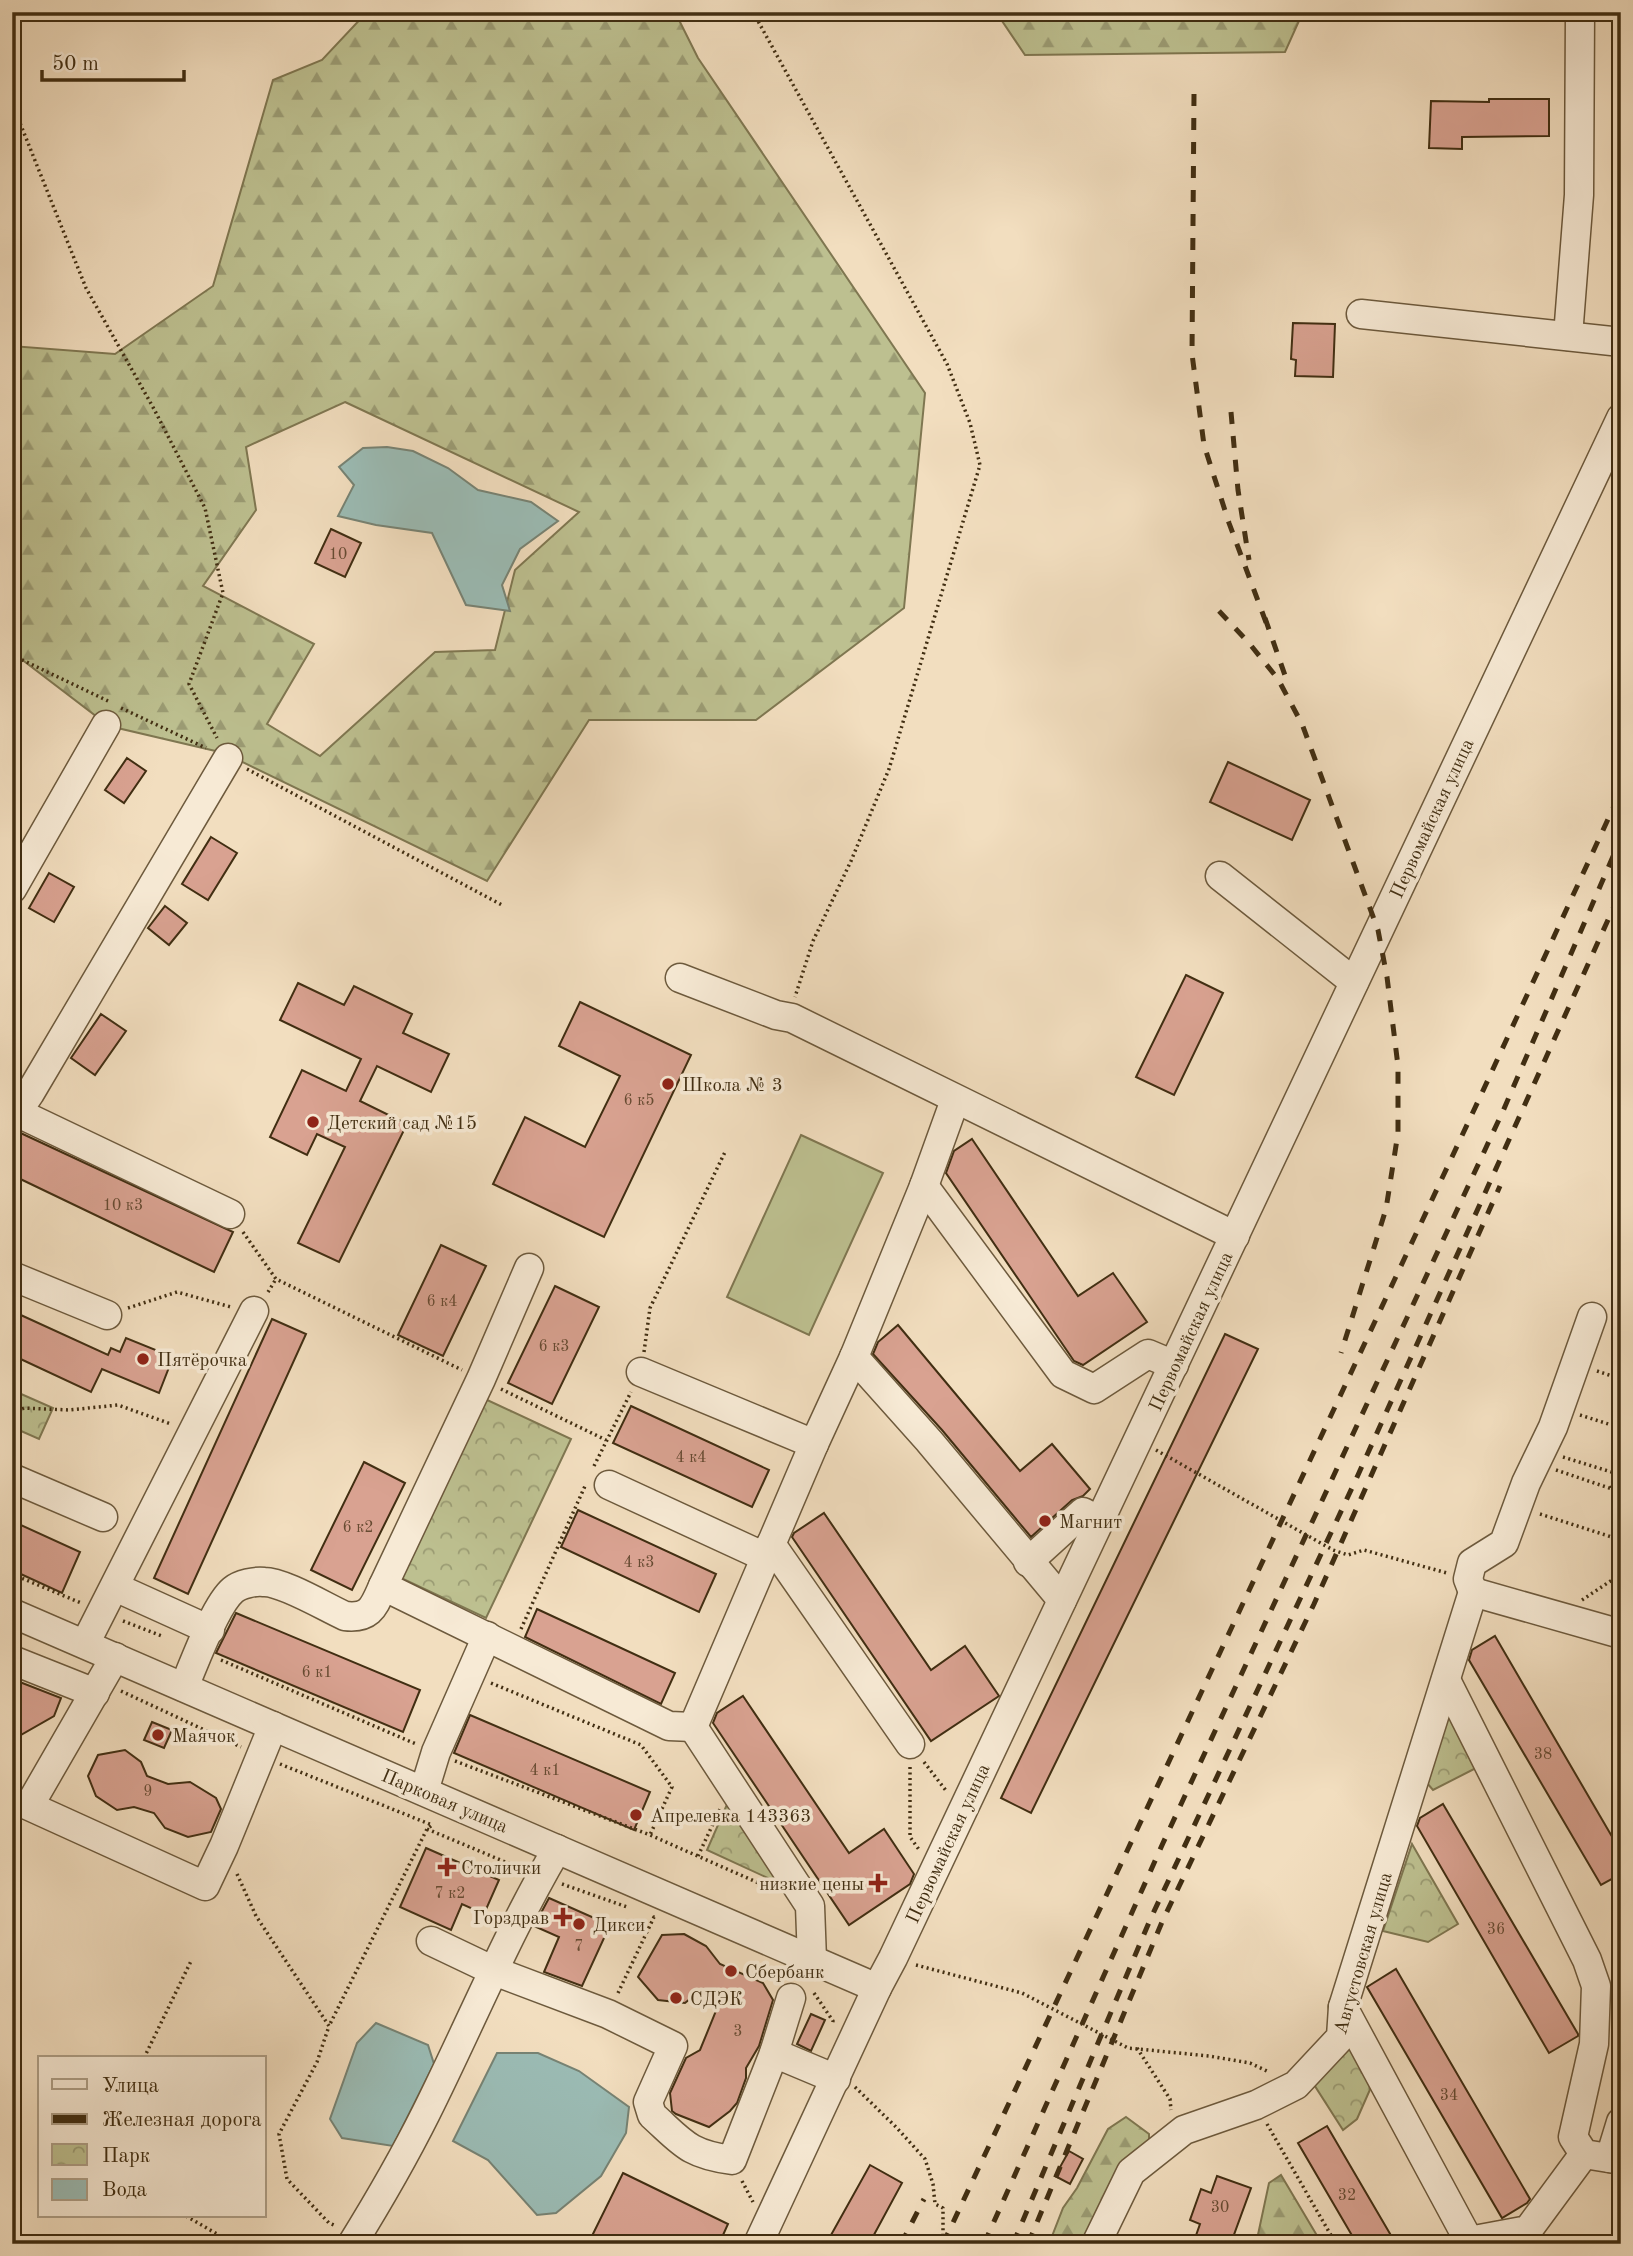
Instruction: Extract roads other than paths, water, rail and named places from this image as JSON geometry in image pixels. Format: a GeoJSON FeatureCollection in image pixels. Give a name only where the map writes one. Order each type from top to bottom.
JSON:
{"type":"FeatureCollection","features":[{"type":"Feature","properties":{"kind":"street"},"geometry":{"type":"LineString","coordinates":[[1568,336],[1579,195],[1580,12]]}},
{"type":"Feature","properties":{"kind":"street"},"geometry":{"type":"LineString","coordinates":[[1361,314],[1621,342]]}},
{"type":"Feature","properties":{"kind":"street","name":"Первомайская улица"},"geometry":{"type":"LineString","coordinates":[[758,2244],[1621,418]]}},
{"type":"Feature","properties":{"kind":"street"},"geometry":{"type":"LineString","coordinates":[[12,889],[111,711]]}},
{"type":"Feature","properties":{"kind":"street"},"geometry":{"type":"LineString","coordinates":[[228,758],[37,1081],[15,1111],[230,1214]]}},
{"type":"Feature","properties":{"kind":"street"},"geometry":{"type":"LineString","coordinates":[[1220,876],[1354,982]]}},
{"type":"Feature","properties":{"kind":"street"},"geometry":{"type":"LineString","coordinates":[[680,978],[792,1018],[1235,1236]]}},
{"type":"Feature","properties":{"kind":"street"},"geometry":{"type":"LineString","coordinates":[[693,1727],[854,1357],[924,1186],[955,1100]]}},
{"type":"Feature","properties":{"kind":"street"},"geometry":{"type":"LineString","coordinates":[[924,1186],[1063,1374],[1094,1389],[1148,1354],[1174,1365]]}},
{"type":"Feature","properties":{"kind":"street"},"geometry":{"type":"LineString","coordinates":[[184,1687],[224,1599],[236,1587],[265,1581],[282,1586],[345,1616],[355,1617],[372,1610],[481,1379],[529,1268]]}},
{"type":"Feature","properties":{"kind":"street"},"geometry":{"type":"LineString","coordinates":[[12,1276],[107,1315]]}},
{"type":"Feature","properties":{"kind":"street"},"geometry":{"type":"LineString","coordinates":[[85,1644],[254,1311]]}},
{"type":"Feature","properties":{"kind":"street"},"geometry":{"type":"LineString","coordinates":[[1592,1317],[1559,1408],[1504,1543],[1472,1563],[1470,1585],[1621,1634]]}},
{"type":"Feature","properties":{"kind":"street"},"geometry":{"type":"LineString","coordinates":[[854,1357],[929,1441],[1062,1600]]}},
{"type":"Feature","properties":{"kind":"street"},"geometry":{"type":"LineString","coordinates":[[641,1372],[814,1444]]}},
{"type":"Feature","properties":{"kind":"street"},"geometry":{"type":"LineString","coordinates":[[12,1478],[103,1517]]}},
{"type":"Feature","properties":{"kind":"street"},"geometry":{"type":"LineString","coordinates":[[596,1479],[768,1551],[911,1744]]}},
{"type":"Feature","properties":{"kind":"street"},"geometry":{"type":"LineString","coordinates":[[1028,1562],[1083,1512],[1100,1521]]}},
{"type":"Feature","properties":{"kind":"street","name":"Августовская улица"},"geometry":{"type":"LineString","coordinates":[[1096,2244],[1131,2172],[1184,2130],[1256,2105],[1296,2085],[1341,2037],[1343,2007],[1446,1679],[1470,1585]]}},
{"type":"Feature","properties":{"kind":"street"},"geometry":{"type":"LineString","coordinates":[[383,1586],[668,1726],[693,1727]]}},
{"type":"Feature","properties":{"kind":"street"},"geometry":{"type":"LineString","coordinates":[[115,1587],[204,1640]]}},
{"type":"Feature","properties":{"kind":"street","name":"Парковая улица"},"geometry":{"type":"LineString","coordinates":[[12,1613],[877,1988]]}},
{"type":"Feature","properties":{"kind":"street"},"geometry":{"type":"LineString","coordinates":[[424,1791],[436,1752],[487,1636]]}},
{"type":"Feature","properties":{"kind":"street"},"geometry":{"type":"LineString","coordinates":[[115,1657],[21,1802],[205,1886],[273,1726]]}},
{"type":"Feature","properties":{"kind":"street"},"geometry":{"type":"LineString","coordinates":[[12,1660],[98,1687]]}},
{"type":"Feature","properties":{"kind":"street"},"geometry":{"type":"LineString","coordinates":[[1446,1679],[1587,1960],[1596,1986],[1594,2045],[1573,2137],[1605,2157]]}},
{"type":"Feature","properties":{"kind":"street"},"geometry":{"type":"LineString","coordinates":[[693,1727],[810,1906],[812,1960]]}},
{"type":"Feature","properties":{"kind":"street"},"geometry":{"type":"LineString","coordinates":[[355,2239],[425,2115],[541,1877],[558,1849]]}},
{"type":"Feature","properties":{"kind":"street"},"geometry":{"type":"LineString","coordinates":[[431,1941],[494,1971],[608,2014],[673,2046],[648,2102],[649,2109],[652,2115],[685,2145],[697,2153],[714,2158],[732,2160],[801,1993]]}},
{"type":"Feature","properties":{"kind":"street"},"geometry":{"type":"LineString","coordinates":[[1343,2007],[1469,2242],[1528,2230],[1605,2157],[1621,2122]]}},
{"type":"Feature","properties":{"kind":"street"},"geometry":{"type":"LineString","coordinates":[[774,2053],[836,2079]]}},
{"type":"Feature","properties":{"kind":"water"},"geometry":{"type":"Polygon","coordinates":[[[387,447],[413,451],[448,468],[478,490],[531,502],[558,521],[520,549],[502,585],[510,611],[466,605],[432,533],[338,516],[354,485],[339,467],[363,448],[387,447]]]}},
{"type":"Feature","properties":{"kind":"water"},"geometry":{"type":"Polygon","coordinates":[[[376,2023],[428,2045],[434,2064],[393,2146],[342,2138],[330,2119],[357,2043],[376,2023]]]}},
{"type":"Feature","properties":{"kind":"water"},"geometry":{"type":"Polygon","coordinates":[[[497,2053],[538,2053],[579,2071],[629,2107],[626,2133],[601,2176],[556,2213],[537,2215],[488,2160],[453,2141],[497,2053]]]}},
{"type":"Feature","properties":{"kind":"railway"},"geometry":{"type":"LineString","coordinates":[[1194,94],[1192,354],[1204,445],[1229,523],[1267,625]]}},
{"type":"Feature","properties":{"kind":"railway"},"geometry":{"type":"LineString","coordinates":[[1231,412],[1238,490],[1249,560]]}},
{"type":"Feature","properties":{"kind":"railway"},"geometry":{"type":"LineString","coordinates":[[1219,611],[1278,679],[1302,724],[1378,930],[1387,977],[1398,1066],[1398,1133],[1386,1209],[1341,1353]]}},
{"type":"Feature","properties":{"kind":"railway"},"geometry":{"type":"LineString","coordinates":[[1265,618],[1288,684]]}},
{"type":"Feature","properties":{"kind":"railway"},"geometry":{"type":"LineString","coordinates":[[943,2244],[1621,791]]}},
{"type":"Feature","properties":{"kind":"railway"},"geometry":{"type":"LineString","coordinates":[[984,2244],[1163,1843],[1503,1111],[1621,838]]}},
{"type":"Feature","properties":{"kind":"railway"},"geometry":{"type":"LineString","coordinates":[[1013,2244],[1150,1920],[1358,1475],[1621,891]]}},
{"type":"Feature","properties":{"kind":"railway"},"geometry":{"type":"LineString","coordinates":[[1028,2244],[1162,1922],[1314,1604],[1500,1186]]}},
{"type":"Feature","properties":{"kind":"railway"},"geometry":{"type":"LineString","coordinates":[[901,2244],[924,2199]]}},
{"type":"Feature","properties":{"kind":"place","name":"Школа № 3"},"geometry":{"type":"Point","coordinates":[668,1084]}},
{"type":"Feature","properties":{"kind":"place","name":"Детский сад №15"},"geometry":{"type":"Point","coordinates":[313,1122]}},
{"type":"Feature","properties":{"kind":"place","name":"Пятёрочка"},"geometry":{"type":"Point","coordinates":[143,1359]}},
{"type":"Feature","properties":{"kind":"place","name":"Магнит"},"geometry":{"type":"Point","coordinates":[1045,1521]}},
{"type":"Feature","properties":{"kind":"place","name":"Маячок"},"geometry":{"type":"Point","coordinates":[158,1735]}},
{"type":"Feature","properties":{"kind":"place","name":"Апрелевка 143363"},"geometry":{"type":"Point","coordinates":[636,1815]}},
{"type":"Feature","properties":{"kind":"place","name":"Столички"},"geometry":{"type":"Point","coordinates":[447,1867]}},
{"type":"Feature","properties":{"kind":"place","name":"низкие цены"},"geometry":{"type":"Point","coordinates":[878,1883]}},
{"type":"Feature","properties":{"kind":"place","name":"Горздрав"},"geometry":{"type":"Point","coordinates":[563,1917]}},
{"type":"Feature","properties":{"kind":"place","name":"Дикси"},"geometry":{"type":"Point","coordinates":[579,1924]}},
{"type":"Feature","properties":{"kind":"place","name":"Сбербанк"},"geometry":{"type":"Point","coordinates":[731,1971]}},
{"type":"Feature","properties":{"kind":"place","name":"СДЭК"},"geometry":{"type":"Point","coordinates":[676,1998]}}]}
